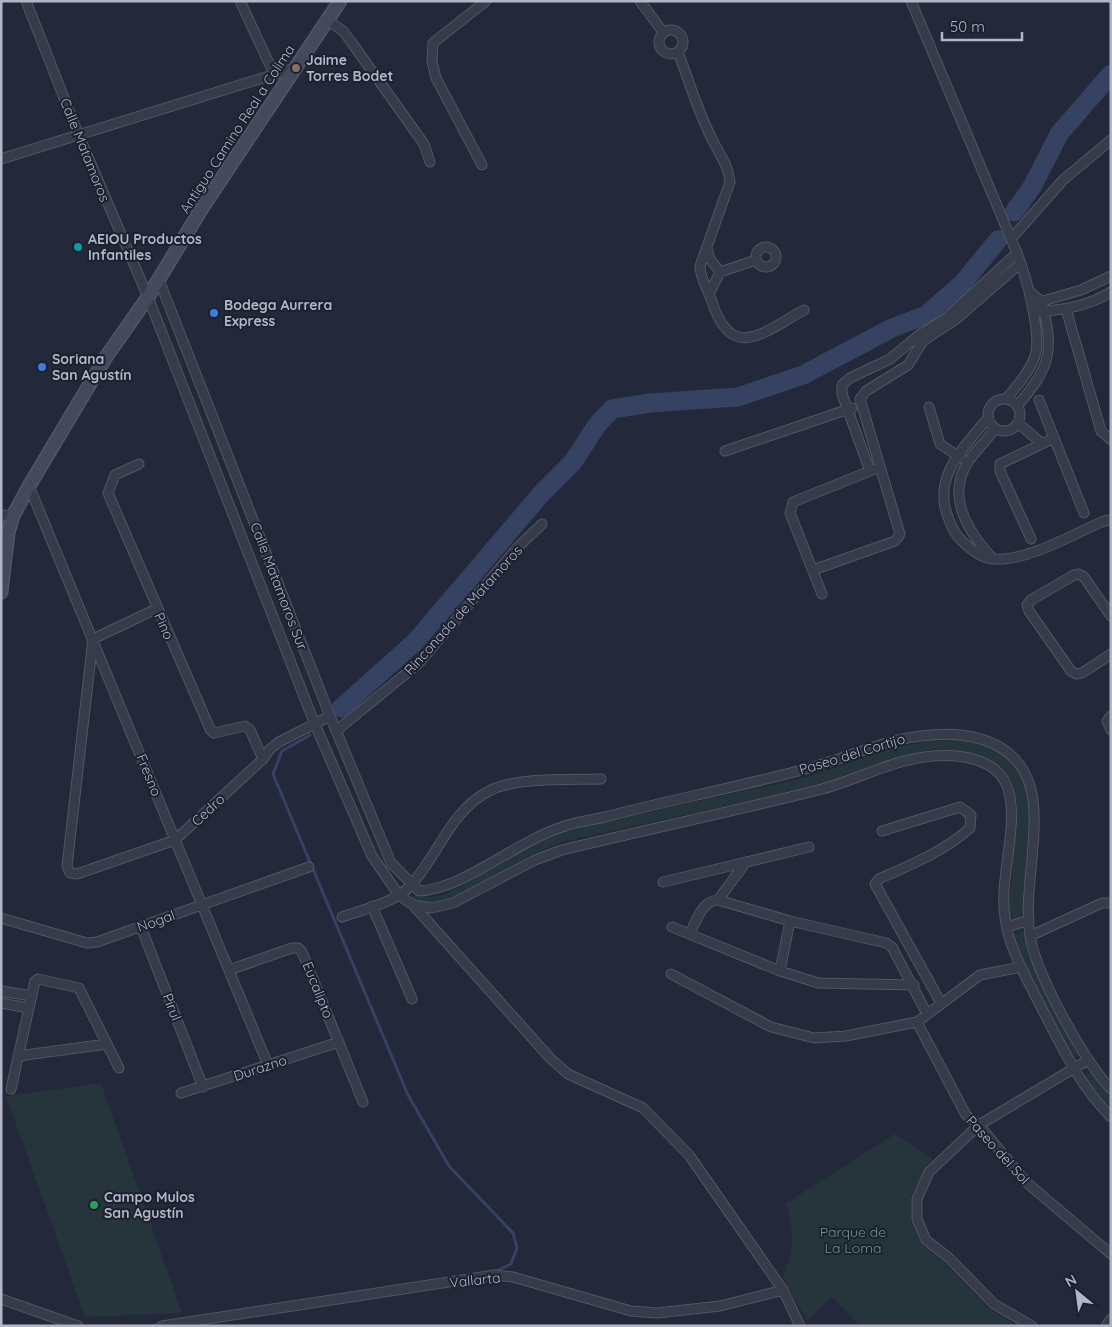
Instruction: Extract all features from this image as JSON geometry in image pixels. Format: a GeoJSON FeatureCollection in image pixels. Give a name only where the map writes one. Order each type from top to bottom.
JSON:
{"type":"FeatureCollection","features":[{"type":"Feature","properties":{"kind":"main road","name":"Antiguo Camino Real a Colima"},"geometry":{"type":"LineString","coordinates":[[1,592],[8,533],[7,515],[29,486],[106,357],[159,280],[202,208],[340,1]]}},
{"type":"Feature","properties":{"kind":"street","name":"Calle Matamoros"},"geometry":{"type":"LineString","coordinates":[[26,1],[79,136],[148,297]]}},
{"type":"Feature","properties":{"kind":"street"},"geometry":{"type":"LineString","coordinates":[[240,1],[274,74]]}},
{"type":"Feature","properties":{"kind":"street"},"geometry":{"type":"LineString","coordinates":[[482,165],[436,78],[432,61],[433,43],[486,1]]}},
{"type":"Feature","properties":{"kind":"street"},"geometry":{"type":"LineString","coordinates":[[640,1],[663,32]]}},
{"type":"Feature","properties":{"kind":"street"},"geometry":{"type":"LineString","coordinates":[[911,1],[1011,238],[1021,263],[1029,292],[1037,342],[1035,356],[1007,398],[995,401],[988,412],[988,418],[995,429],[1008,431],[1018,423],[1021,417],[1018,405],[1007,398]]}},
{"type":"Feature","properties":{"kind":"street"},"geometry":{"type":"LineString","coordinates":[[327,20],[343,31],[352,43],[424,144],[430,162]]}},
{"type":"Feature","properties":{"kind":"street"},"geometry":{"type":"LineString","coordinates":[[672,30],[680,35],[683,44],[678,52],[668,54],[660,48],[658,40],[663,32],[672,30]]}},
{"type":"Feature","properties":{"kind":"street"},"geometry":{"type":"LineString","coordinates":[[678,52],[712,139],[725,160],[729,172],[730,182],[700,266],[700,276],[717,317],[726,332],[734,338],[758,335],[804,310]]}},
{"type":"Feature","properties":{"kind":"street"},"geometry":{"type":"LineString","coordinates":[[1,158],[79,136],[139,115],[295,68]]}},
{"type":"Feature","properties":{"kind":"street"},"geometry":{"type":"LineString","coordinates":[[1011,238],[1063,180],[1111,140]]}},
{"type":"Feature","properties":{"kind":"street"},"geometry":{"type":"LineString","coordinates":[[707,248],[710,259],[720,272]]}},
{"type":"Feature","properties":{"kind":"street"},"geometry":{"type":"LineString","coordinates":[[870,471],[842,394],[842,385],[850,378],[890,359],[919,335],[945,319],[1017,254]]}},
{"type":"Feature","properties":{"kind":"street"},"geometry":{"type":"LineString","coordinates":[[709,294],[720,272],[756,260]]}},
{"type":"Feature","properties":{"kind":"street"},"geometry":{"type":"LineString","coordinates":[[813,570],[895,541],[900,534],[860,399],[866,391],[908,365],[923,341],[955,320],[1021,263]]}},
{"type":"Feature","properties":{"kind":"street"},"geometry":{"type":"LineString","coordinates":[[1032,308],[1042,302],[1081,290],[1111,276]]}},
{"type":"Feature","properties":{"kind":"street","name":"Calle Matamoros Sur"},"geometry":{"type":"LineString","coordinates":[[159,280],[330,716],[391,864],[411,885]]}},
{"type":"Feature","properties":{"kind":"street"},"geometry":{"type":"LineString","coordinates":[[1018,405],[1033,388],[1049,358],[1049,342],[1042,302],[1029,292]]}},
{"type":"Feature","properties":{"kind":"street"},"geometry":{"type":"LineString","coordinates":[[1032,308],[1044,311],[1066,309],[1096,302],[1111,292]]}},
{"type":"Feature","properties":{"kind":"street","name":"Calle Matamoros Sur"},"geometry":{"type":"LineString","coordinates":[[148,297],[314,722],[372,856],[399,895],[413,905],[550,1058],[568,1074],[643,1108],[655,1118],[702,1170],[763,1264],[783,1290],[800,1326]]}},
{"type":"Feature","properties":{"kind":"street"},"geometry":{"type":"LineString","coordinates":[[1066,309],[1101,432],[1111,440]]}},
{"type":"Feature","properties":{"kind":"street"},"geometry":{"type":"LineString","coordinates":[[1039,400],[1084,512]]}},
{"type":"Feature","properties":{"kind":"street"},"geometry":{"type":"LineString","coordinates":[[725,451],[861,406]]}},
{"type":"Feature","properties":{"kind":"street"},"geometry":{"type":"LineString","coordinates":[[929,407],[940,444],[968,462]]}},
{"type":"Feature","properties":{"kind":"street"},"geometry":{"type":"LineString","coordinates":[[988,418],[957,456],[943,487],[945,509],[957,536],[983,557],[994,559],[1017,556],[1054,544],[1108,520]]}},
{"type":"Feature","properties":{"kind":"street"},"geometry":{"type":"LineString","coordinates":[[1018,423],[1041,443]]}},
{"type":"Feature","properties":{"kind":"street"},"geometry":{"type":"LineString","coordinates":[[994,559],[970,532],[962,515],[960,488],[962,476],[968,462],[995,429]]}},
{"type":"Feature","properties":{"kind":"street"},"geometry":{"type":"LineString","coordinates":[[1032,539],[1000,470],[1000,464],[1054,438]]}},
{"type":"Feature","properties":{"kind":"street"},"geometry":{"type":"LineString","coordinates":[[209,457],[226,450]]}},
{"type":"Feature","properties":{"kind":"street","name":"Pino"},"geometry":{"type":"LineString","coordinates":[[139,464],[115,475],[108,493],[156,609],[210,729],[214,733],[220,734],[245,726],[250,730],[263,760]]}},
{"type":"Feature","properties":{"kind":"street"},"geometry":{"type":"LineString","coordinates":[[822,594],[790,513],[793,502],[880,468]]}},
{"type":"Feature","properties":{"kind":"street","name":"Fresno"},"geometry":{"type":"LineString","coordinates":[[29,486],[268,1065]]}},
{"type":"Feature","properties":{"kind":"street","name":"Rinconada de Matamoros"},"geometry":{"type":"LineString","coordinates":[[336,731],[419,664],[517,548],[542,524]]}},
{"type":"Feature","properties":{"kind":"street"},"geometry":{"type":"LineString","coordinates":[[1111,616],[1084,577],[1079,574],[1074,575],[1031,600],[1028,605],[1028,611],[1071,671],[1076,674],[1082,673],[1111,654]]}},
{"type":"Feature","properties":{"kind":"street"},"geometry":{"type":"LineString","coordinates":[[93,640],[156,609]]}},
{"type":"Feature","properties":{"kind":"street","name":"Cedro"},"geometry":{"type":"LineString","coordinates":[[93,640],[67,866],[70,873],[77,874],[175,840],[263,760],[270,749],[314,722],[330,716]]}},
{"type":"Feature","properties":{"kind":"street"},"geometry":{"type":"LineString","coordinates":[[1111,716],[1107,720],[1111,730]]}},
{"type":"Feature","properties":{"kind":"street","name":"Paseo del Cortijo"},"geometry":{"type":"LineString","coordinates":[[411,885],[419,891],[446,887],[524,843],[563,826],[810,768],[911,736],[966,735],[986,739],[1012,755],[1025,774],[1033,794],[1034,819],[1028,900],[1030,936],[1040,965],[1088,1060],[1111,1089]]}},
{"type":"Feature","properties":{"kind":"street","name":"Paseo del Cortijo"},"geometry":{"type":"LineString","coordinates":[[413,905],[431,908],[452,903],[535,860],[562,850],[823,788],[906,760],[934,756],[965,756],[986,764],[999,773],[1007,785],[1012,803],[1004,892],[1007,927],[1021,967],[1073,1068],[1090,1095],[1111,1117]]}},
{"type":"Feature","properties":{"kind":"street"},"geometry":{"type":"LineString","coordinates":[[342,917],[399,895],[411,885],[458,815],[478,797],[493,789],[539,781],[601,779]]}},
{"type":"Feature","properties":{"kind":"street"},"geometry":{"type":"LineString","coordinates":[[882,831],[960,807],[971,815],[970,828],[964,834],[918,861],[879,878],[875,884],[941,1003]]}},
{"type":"Feature","properties":{"kind":"street"},"geometry":{"type":"LineString","coordinates":[[663,882],[809,847]]}},
{"type":"Feature","properties":{"kind":"street"},"geometry":{"type":"LineString","coordinates":[[718,900],[746,862]]}},
{"type":"Feature","properties":{"kind":"street","name":"Nogal"},"geometry":{"type":"LineString","coordinates":[[1,918],[87,943],[141,927],[309,867]]}},
{"type":"Feature","properties":{"kind":"street"},"geometry":{"type":"LineString","coordinates":[[690,934],[705,904],[711,900],[718,900],[790,921],[886,943],[892,947],[914,985],[927,1014]]}},
{"type":"Feature","properties":{"kind":"street"},"geometry":{"type":"LineString","coordinates":[[1030,936],[1102,903],[1111,903]]}},
{"type":"Feature","properties":{"kind":"street"},"geometry":{"type":"LineString","coordinates":[[372,906],[412,998]]}},
{"type":"Feature","properties":{"kind":"street"},"geometry":{"type":"LineString","coordinates":[[1007,927],[1029,920]]}},
{"type":"Feature","properties":{"kind":"street"},"geometry":{"type":"LineString","coordinates":[[780,971],[790,921]]}},
{"type":"Feature","properties":{"kind":"street","name":"Pirul"},"geometry":{"type":"LineString","coordinates":[[141,927],[203,1086]]}},
{"type":"Feature","properties":{"kind":"street"},"geometry":{"type":"LineString","coordinates":[[672,927],[780,971],[818,983],[914,985]]}},
{"type":"Feature","properties":{"kind":"street","name":"Eucalipto"},"geometry":{"type":"LineString","coordinates":[[229,970],[292,948],[298,948],[302,952],[363,1102]]}},
{"type":"Feature","properties":{"kind":"street"},"geometry":{"type":"LineString","coordinates":[[671,974],[771,1026],[792,1034],[814,1038],[846,1036],[917,1022],[980,975],[1021,967]]}},
{"type":"Feature","properties":{"kind":"street"},"geometry":{"type":"LineString","coordinates":[[11,1089],[35,981],[40,979],[76,986],[120,1068]]}},
{"type":"Feature","properties":{"kind":"street"},"geometry":{"type":"LineString","coordinates":[[1,991],[32,996]]}},
{"type":"Feature","properties":{"kind":"street"},"geometry":{"type":"LineString","coordinates":[[1,1003],[29,1008]]}},
{"type":"Feature","properties":{"kind":"street","name":"Paseo del Sol"},"geometry":{"type":"LineString","coordinates":[[917,1022],[966,1114],[979,1125],[1026,1182],[1111,1254]]}},
{"type":"Feature","properties":{"kind":"street","name":"Durazno"},"geometry":{"type":"LineString","coordinates":[[182,1094],[338,1042]]}},
{"type":"Feature","properties":{"kind":"street"},"geometry":{"type":"LineString","coordinates":[[18,1056],[107,1044]]}},
{"type":"Feature","properties":{"kind":"street"},"geometry":{"type":"LineString","coordinates":[[1032,1326],[994,1304],[948,1257],[926,1240],[917,1219],[917,1199],[929,1172],[979,1125],[1088,1060]]}},
{"type":"Feature","properties":{"kind":"street","name":"Vallarta"},"geometry":{"type":"LineString","coordinates":[[162,1326],[494,1275],[513,1277],[631,1311],[657,1313],[720,1306],[783,1290]]}},
{"type":"Feature","properties":{"kind":"street"},"geometry":{"type":"LineString","coordinates":[[1,1299],[78,1326]]}},
{"type":"Feature","properties":{"kind":"street"},"geometry":{"type":"LineString","coordinates":[[1106,1326],[1111,1319]]}},
{"type":"Feature","properties":{"kind":"green space"},"geometry":{"type":"Polygon","coordinates":[[[943,738],[982,743],[1007,758],[1021,774],[1029,797],[1030,820],[1025,911],[1020,917],[1014,919],[1009,911],[1017,802],[1012,781],[1003,769],[974,753],[933,749],[891,759],[813,787],[566,841],[533,854],[478,888],[449,901],[434,904],[418,904],[412,896],[430,897],[447,894],[527,847],[564,831],[811,776],[889,749],[943,738]]]}},
{"type":"Feature","properties":{"kind":"green space"},"geometry":{"type":"Polygon","coordinates":[[[1025,931],[1031,959],[1080,1055],[1073,1058],[1025,967],[1013,935],[1025,931]]]}},
{"type":"Feature","properties":{"kind":"green space"},"geometry":{"type":"Polygon","coordinates":[[[1086,1073],[1092,1074],[1111,1094],[1111,1109],[1087,1083],[1086,1073]]]}},
{"type":"Feature","properties":{"kind":"green space","name":"Campo Mulos San Agustín"},"geometry":{"type":"Polygon","coordinates":[[[101,1083],[182,1313],[85,1317],[6,1096],[101,1083]]]}},
{"type":"Feature","properties":{"kind":"green space","name":"Parque de La Loma"},"geometry":{"type":"Polygon","coordinates":[[[895,1134],[933,1158],[926,1167],[911,1196],[911,1221],[921,1244],[943,1261],[989,1309],[1019,1326],[860,1326],[832,1297],[807,1321],[783,1277],[790,1257],[792,1240],[791,1223],[786,1203],[895,1134]]]}},
{"type":"Feature","properties":{"kind":"waterway"},"geometry":{"type":"LineString","coordinates":[[1014,212],[1032,187],[1059,134],[1111,74]]}},
{"type":"Feature","properties":{"kind":"waterway"},"geometry":{"type":"LineString","coordinates":[[341,708],[416,641],[542,493],[573,462],[597,425],[612,409],[650,403],[738,397],[803,375],[892,328],[926,315],[962,284],[998,240]]}},
{"type":"Feature","properties":{"kind":"waterway"},"geometry":{"type":"LineString","coordinates":[[337,713],[341,708]]}},
{"type":"Feature","properties":{"kind":"waterway"},"geometry":{"type":"LineString","coordinates":[[310,735],[282,751],[273,774],[408,1095],[449,1166],[513,1233],[517,1248],[511,1264],[494,1272]]}},
{"type":"Feature","properties":{"kind":"waterway"},"geometry":{"type":"LineString","coordinates":[[150,1326],[162,1324]]}},
{"type":"Feature","properties":{"kind":"place","name":"Jaime Torres Bodet"},"geometry":{"type":"Point","coordinates":[296,68]}},
{"type":"Feature","properties":{"kind":"place","name":"AEIOU Productos Infantiles"},"geometry":{"type":"Point","coordinates":[78,247]}},
{"type":"Feature","properties":{"kind":"place","name":"Bodega Aurrera Express"},"geometry":{"type":"Point","coordinates":[214,313]}},
{"type":"Feature","properties":{"kind":"place","name":"Soriana San Agustín"},"geometry":{"type":"Point","coordinates":[42,367]}},
{"type":"Feature","properties":{"kind":"place","name":"Campo Mulos San Agustín"},"geometry":{"type":"Point","coordinates":[94,1205]}}]}
